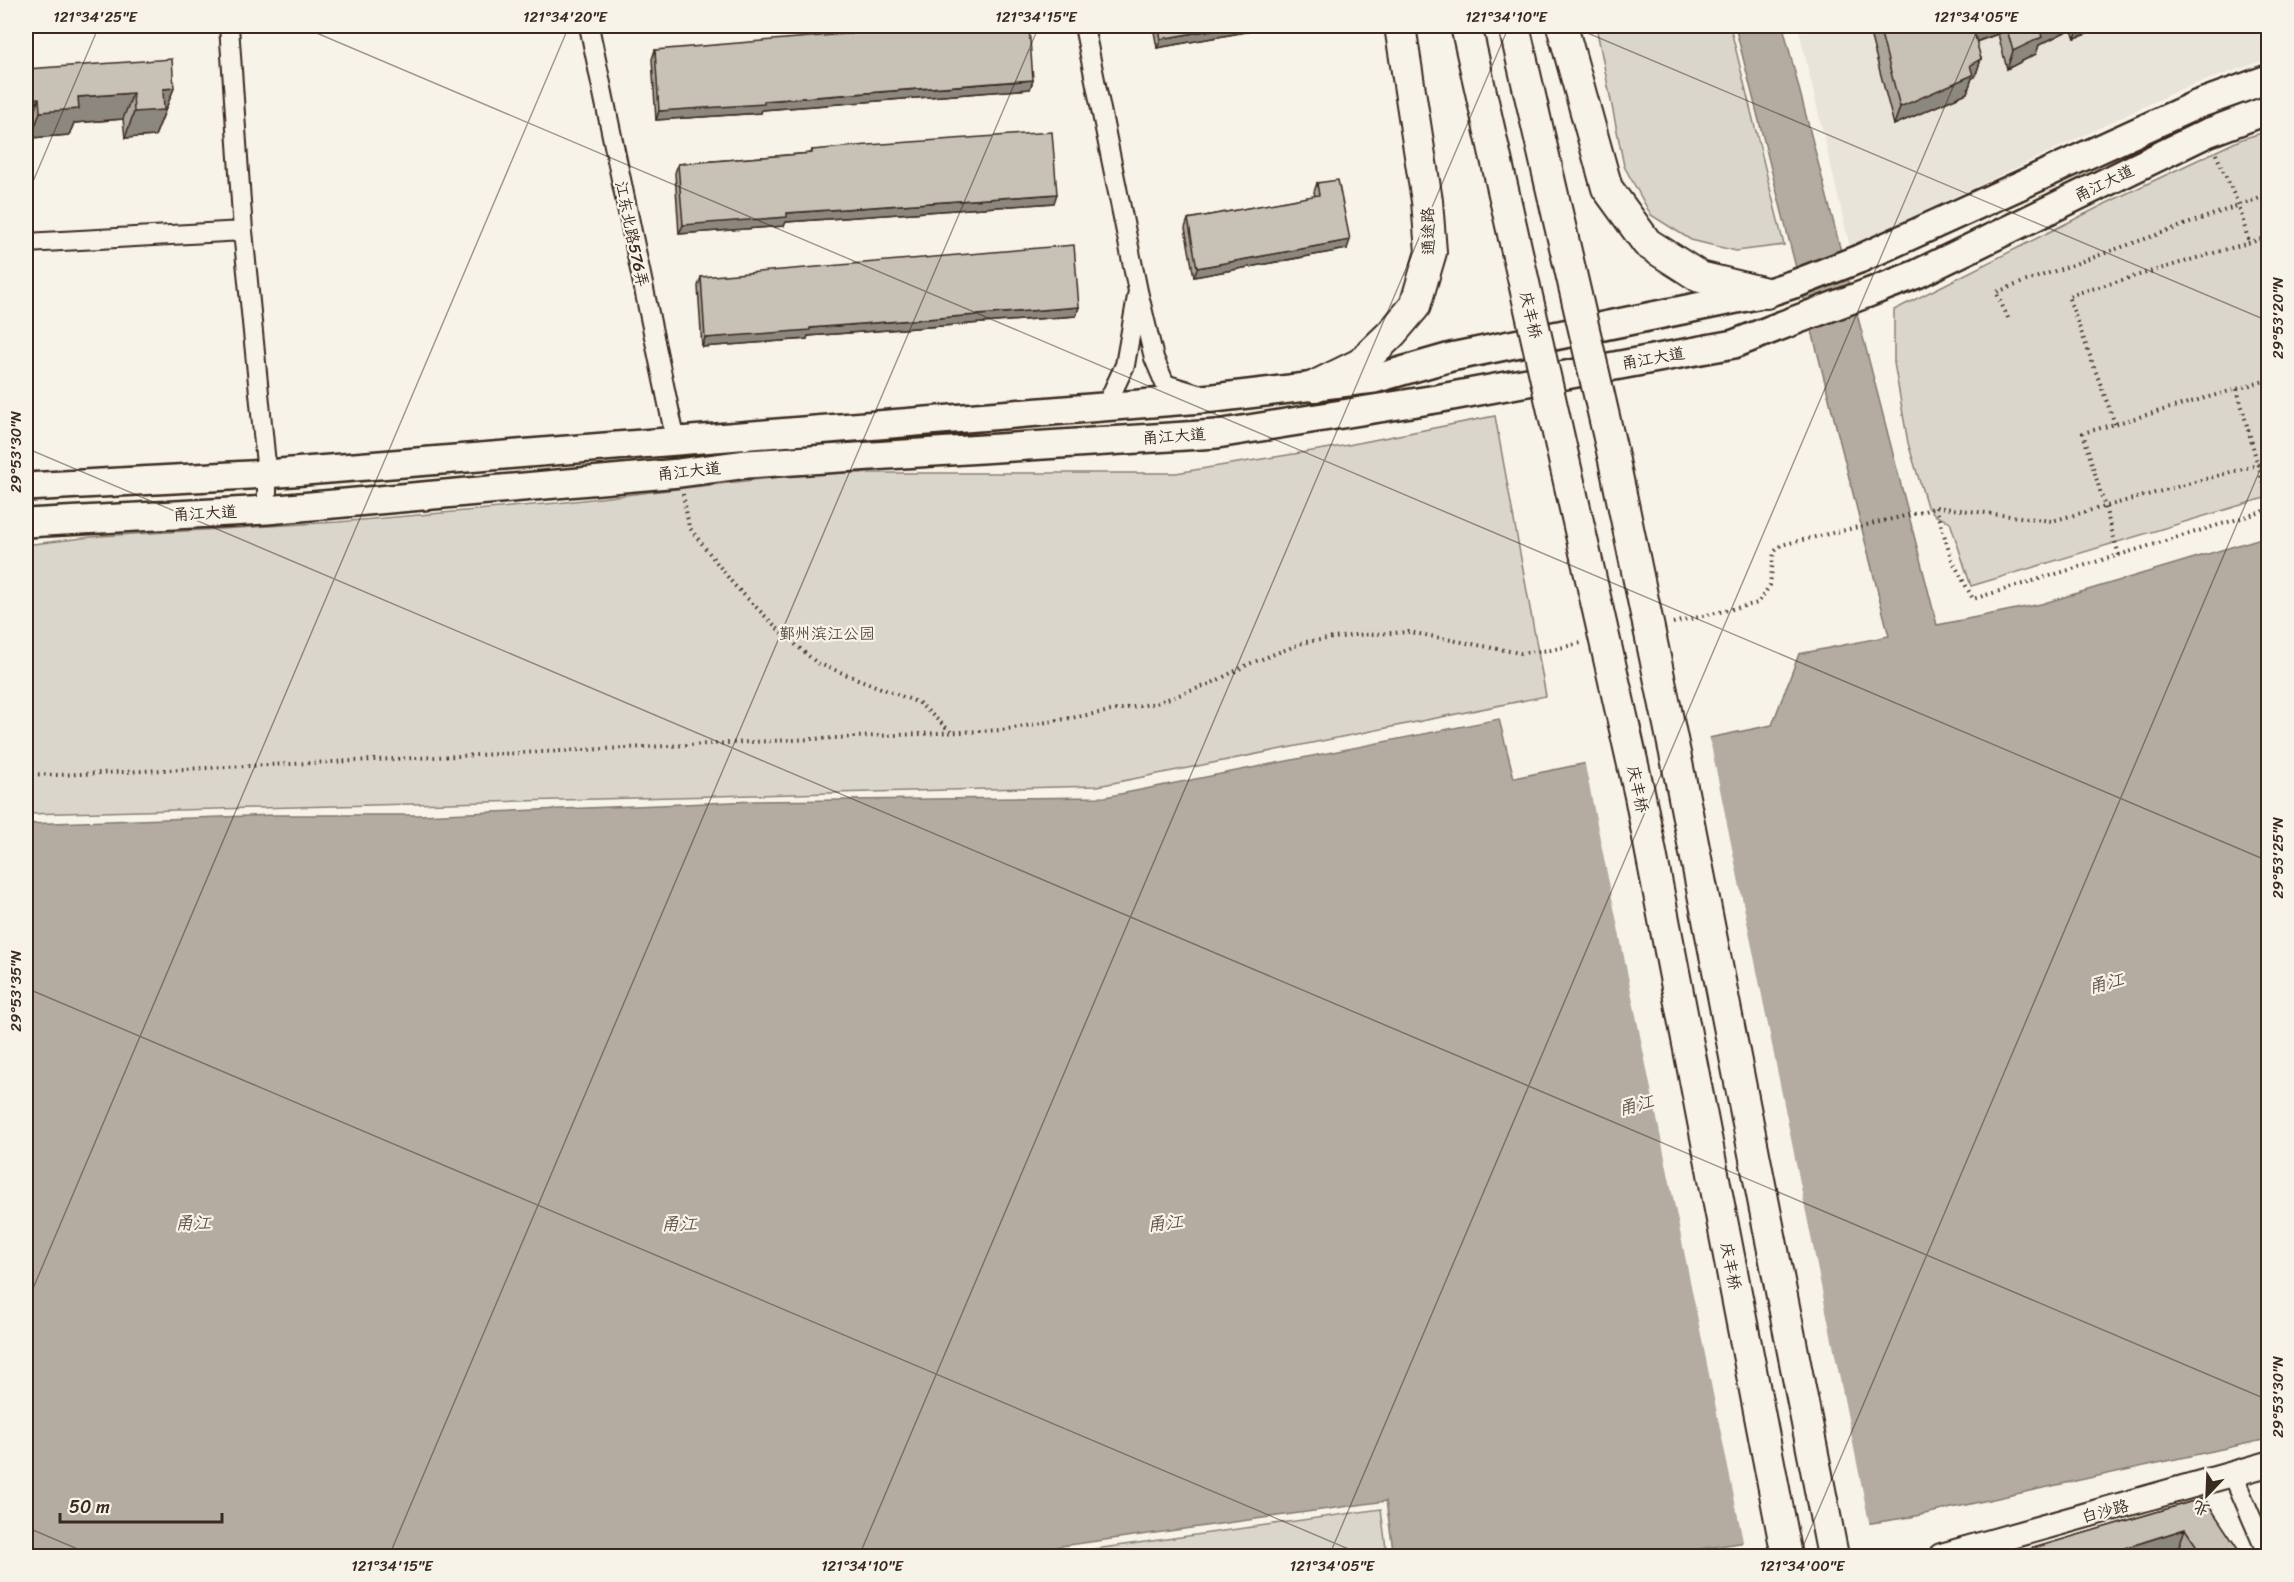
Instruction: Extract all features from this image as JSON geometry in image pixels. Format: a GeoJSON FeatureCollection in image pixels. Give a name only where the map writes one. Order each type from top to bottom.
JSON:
{"type":"FeatureCollection","features":[{"type":"Feature","properties":{"kind":"main road","name":"通途路"},"geometry":{"type":"LineString","coordinates":[[1315,386],[1360,364],[1392,333],[1415,306],[1431,252],[1427,201],[1400,26]]}},
{"type":"Feature","properties":{"kind":"main road","name":"庆丰桥"},"geometry":{"type":"LineString","coordinates":[[1466,26],[1640,796],[1788,1557]]}},
{"type":"Feature","properties":{"kind":"main road"},"geometry":{"type":"LineString","coordinates":[[1514,26],[1612,451],[1675,752],[1833,1557]]}},
{"type":"Feature","properties":{"kind":"main road"},"geometry":{"type":"LineString","coordinates":[[1563,26],[1606,188],[1647,243],[1700,277],[1766,293]]}},
{"type":"Feature","properties":{"kind":"main road","name":"甬江大道"},"geometry":{"type":"LineString","coordinates":[[26,487],[267,474],[1105,408],[1374,379],[1451,357],[1766,293],[1797,283],[1859,259],[2196,105],[2268,79]]}},
{"type":"Feature","properties":{"kind":"main road","name":"甬江大道"},"geometry":{"type":"LineString","coordinates":[[26,523],[267,510],[759,464],[1217,434],[1436,399],[1734,344],[1917,274],[2207,133],[2268,110]]}},
{"type":"Feature","properties":{"kind":"street"},"geometry":{"type":"LineString","coordinates":[[229,26],[243,231],[267,474],[267,510]]}},
{"type":"Feature","properties":{"kind":"street","name":"江东北路576弄"},"geometry":{"type":"LineString","coordinates":[[589,26],[676,442]]}},
{"type":"Feature","properties":{"kind":"street"},"geometry":{"type":"LineString","coordinates":[[1084,26],[1138,291],[1154,358],[1165,384],[1214,398]]}},
{"type":"Feature","properties":{"kind":"street"},"geometry":{"type":"LineString","coordinates":[[26,243],[243,231]]}},
{"type":"Feature","properties":{"kind":"street"},"geometry":{"type":"LineString","coordinates":[[1105,408],[1125,365],[1138,291]]}},
{"type":"Feature","properties":{"kind":"street","name":"白沙路"},"geometry":{"type":"LineString","coordinates":[[1941,1557],[2268,1464]]}},
{"type":"Feature","properties":{"kind":"street"},"geometry":{"type":"LineString","coordinates":[[2233,1475],[2268,1556]]}},
{"type":"Feature","properties":{"kind":"path"},"geometry":{"type":"LineString","coordinates":[[2207,133],[2239,206],[2249,243]]}},
{"type":"Feature","properties":{"kind":"path"},"geometry":{"type":"LineString","coordinates":[[2008,318],[1996,292],[2268,195]]}},
{"type":"Feature","properties":{"kind":"path"},"geometry":{"type":"LineString","coordinates":[[2115,424],[2068,296],[2268,237]]}},
{"type":"Feature","properties":{"kind":"path"},"geometry":{"type":"LineString","coordinates":[[2119,555],[2083,434],[2268,380]]}},
{"type":"Feature","properties":{"kind":"path"},"geometry":{"type":"LineString","coordinates":[[2237,389],[2268,502]]}},
{"type":"Feature","properties":{"kind":"path"},"geometry":{"type":"LineString","coordinates":[[1666,624],[1758,603],[1770,585],[1774,552],[1781,545],[1936,507],[2052,520],[2268,462]]}},
{"type":"Feature","properties":{"kind":"path"},"geometry":{"type":"LineString","coordinates":[[679,473],[689,527],[734,585],[783,634],[817,663],[919,703],[952,732]]}},
{"type":"Feature","properties":{"kind":"path"},"geometry":{"type":"LineString","coordinates":[[1936,507],[1951,558],[1973,599],[2268,510]]}},
{"type":"Feature","properties":{"kind":"path"},"geometry":{"type":"LineString","coordinates":[[26,774],[59,776],[1002,730],[1156,702],[1210,684],[1249,664],[1305,642],[1356,635],[1409,632],[1521,653],[1551,650],[1585,642]]}},
{"type":"Feature","properties":{"kind":"shaded area"},"geometry":{"type":"Polygon","coordinates":[[[1798,26],[2268,26],[2268,59],[2179,90],[1850,247],[1798,26]]]}},
{"type":"Feature","properties":{"kind":"green space"},"geometry":{"type":"Polygon","coordinates":[[[1596,26],[1730,26],[1784,245],[1736,251],[1691,240],[1651,215],[1624,166],[1596,26]]]}},
{"type":"Feature","properties":{"kind":"green space"},"geometry":{"type":"Polygon","coordinates":[[[2268,131],[2268,497],[1971,586],[1950,522],[1936,516],[1927,506],[1908,443],[1894,363],[1894,310],[2115,199],[2242,139],[2268,131]]]}},
{"type":"Feature","properties":{"kind":"green space","name":"鄞州滨江公园"},"geometry":{"type":"Polygon","coordinates":[[[1495,416],[1546,696],[1098,786],[26,814],[26,547],[33,544],[100,536],[338,522],[557,503],[814,473],[1176,473],[1343,446],[1495,416]]]}},
{"type":"Feature","properties":{"kind":"green space"},"geometry":{"type":"Polygon","coordinates":[[[1381,1509],[1387,1556],[1045,1556],[1381,1509]]]}},
{"type":"Feature","properties":{"kind":"water","name":"甬江"},"geometry":{"type":"Polygon","coordinates":[[[1735,26],[1783,26],[1937,625],[2041,604],[2268,536],[2268,1439],[1911,1517],[1654,1556],[1394,1556],[1386,1501],[989,1556],[26,1556],[26,824],[275,815],[419,815],[756,801],[1105,797],[1499,719],[1514,778],[1772,725],[1799,654],[1889,636],[1735,26]]]}},
{"type":"Feature","properties":{"kind":"pier"},"geometry":{"type":"Polygon","coordinates":[[[1709,735],[1870,1527],[1744,1546],[1584,760],[1709,735]]]}},
{"type":"Feature","properties":{"kind":"building"},"geometry":{"type":"Polygon","coordinates":[[[941,26],[1029,26],[1033,80],[659,111],[655,50],[941,26]]]}},
{"type":"Feature","properties":{"kind":"building"},"geometry":{"type":"Polygon","coordinates":[[[1158,26],[1233,26],[1161,39],[1158,26]]]}},
{"type":"Feature","properties":{"kind":"building"},"geometry":{"type":"Polygon","coordinates":[[[1879,26],[1978,26],[1973,28],[1981,59],[1970,65],[1973,75],[1900,107],[1879,26]]]}},
{"type":"Feature","properties":{"kind":"building"},"geometry":{"type":"Polygon","coordinates":[[[2006,26],[2049,26],[2040,30],[2042,37],[2013,51],[2006,26]]]}},
{"type":"Feature","properties":{"kind":"building"},"geometry":{"type":"Polygon","coordinates":[[[172,59],[174,88],[163,89],[164,110],[134,112],[133,93],[78,97],[79,109],[40,112],[39,98],[26,99],[26,69],[172,59]]]}},
{"type":"Feature","properties":{"kind":"building"},"geometry":{"type":"Polygon","coordinates":[[[1052,132],[1057,194],[787,213],[787,217],[683,225],[678,164],[812,153],[812,150],[868,145],[1052,132]]]}},
{"type":"Feature","properties":{"kind":"building"},"geometry":{"type":"Polygon","coordinates":[[[1338,180],[1350,240],[1197,268],[1188,219],[1319,195],[1317,183],[1338,180]]]}},
{"type":"Feature","properties":{"kind":"building"},"geometry":{"type":"Polygon","coordinates":[[[1074,245],[1079,307],[705,338],[701,277],[1074,245]]]}},
{"type":"Feature","properties":{"kind":"building"},"geometry":{"type":"Polygon","coordinates":[[[2204,1498],[2243,1557],[2204,1557],[2185,1529],[2121,1549],[2128,1557],[2112,1557],[2113,1551],[2096,1557],[2003,1557],[2204,1498]]]}}]}
